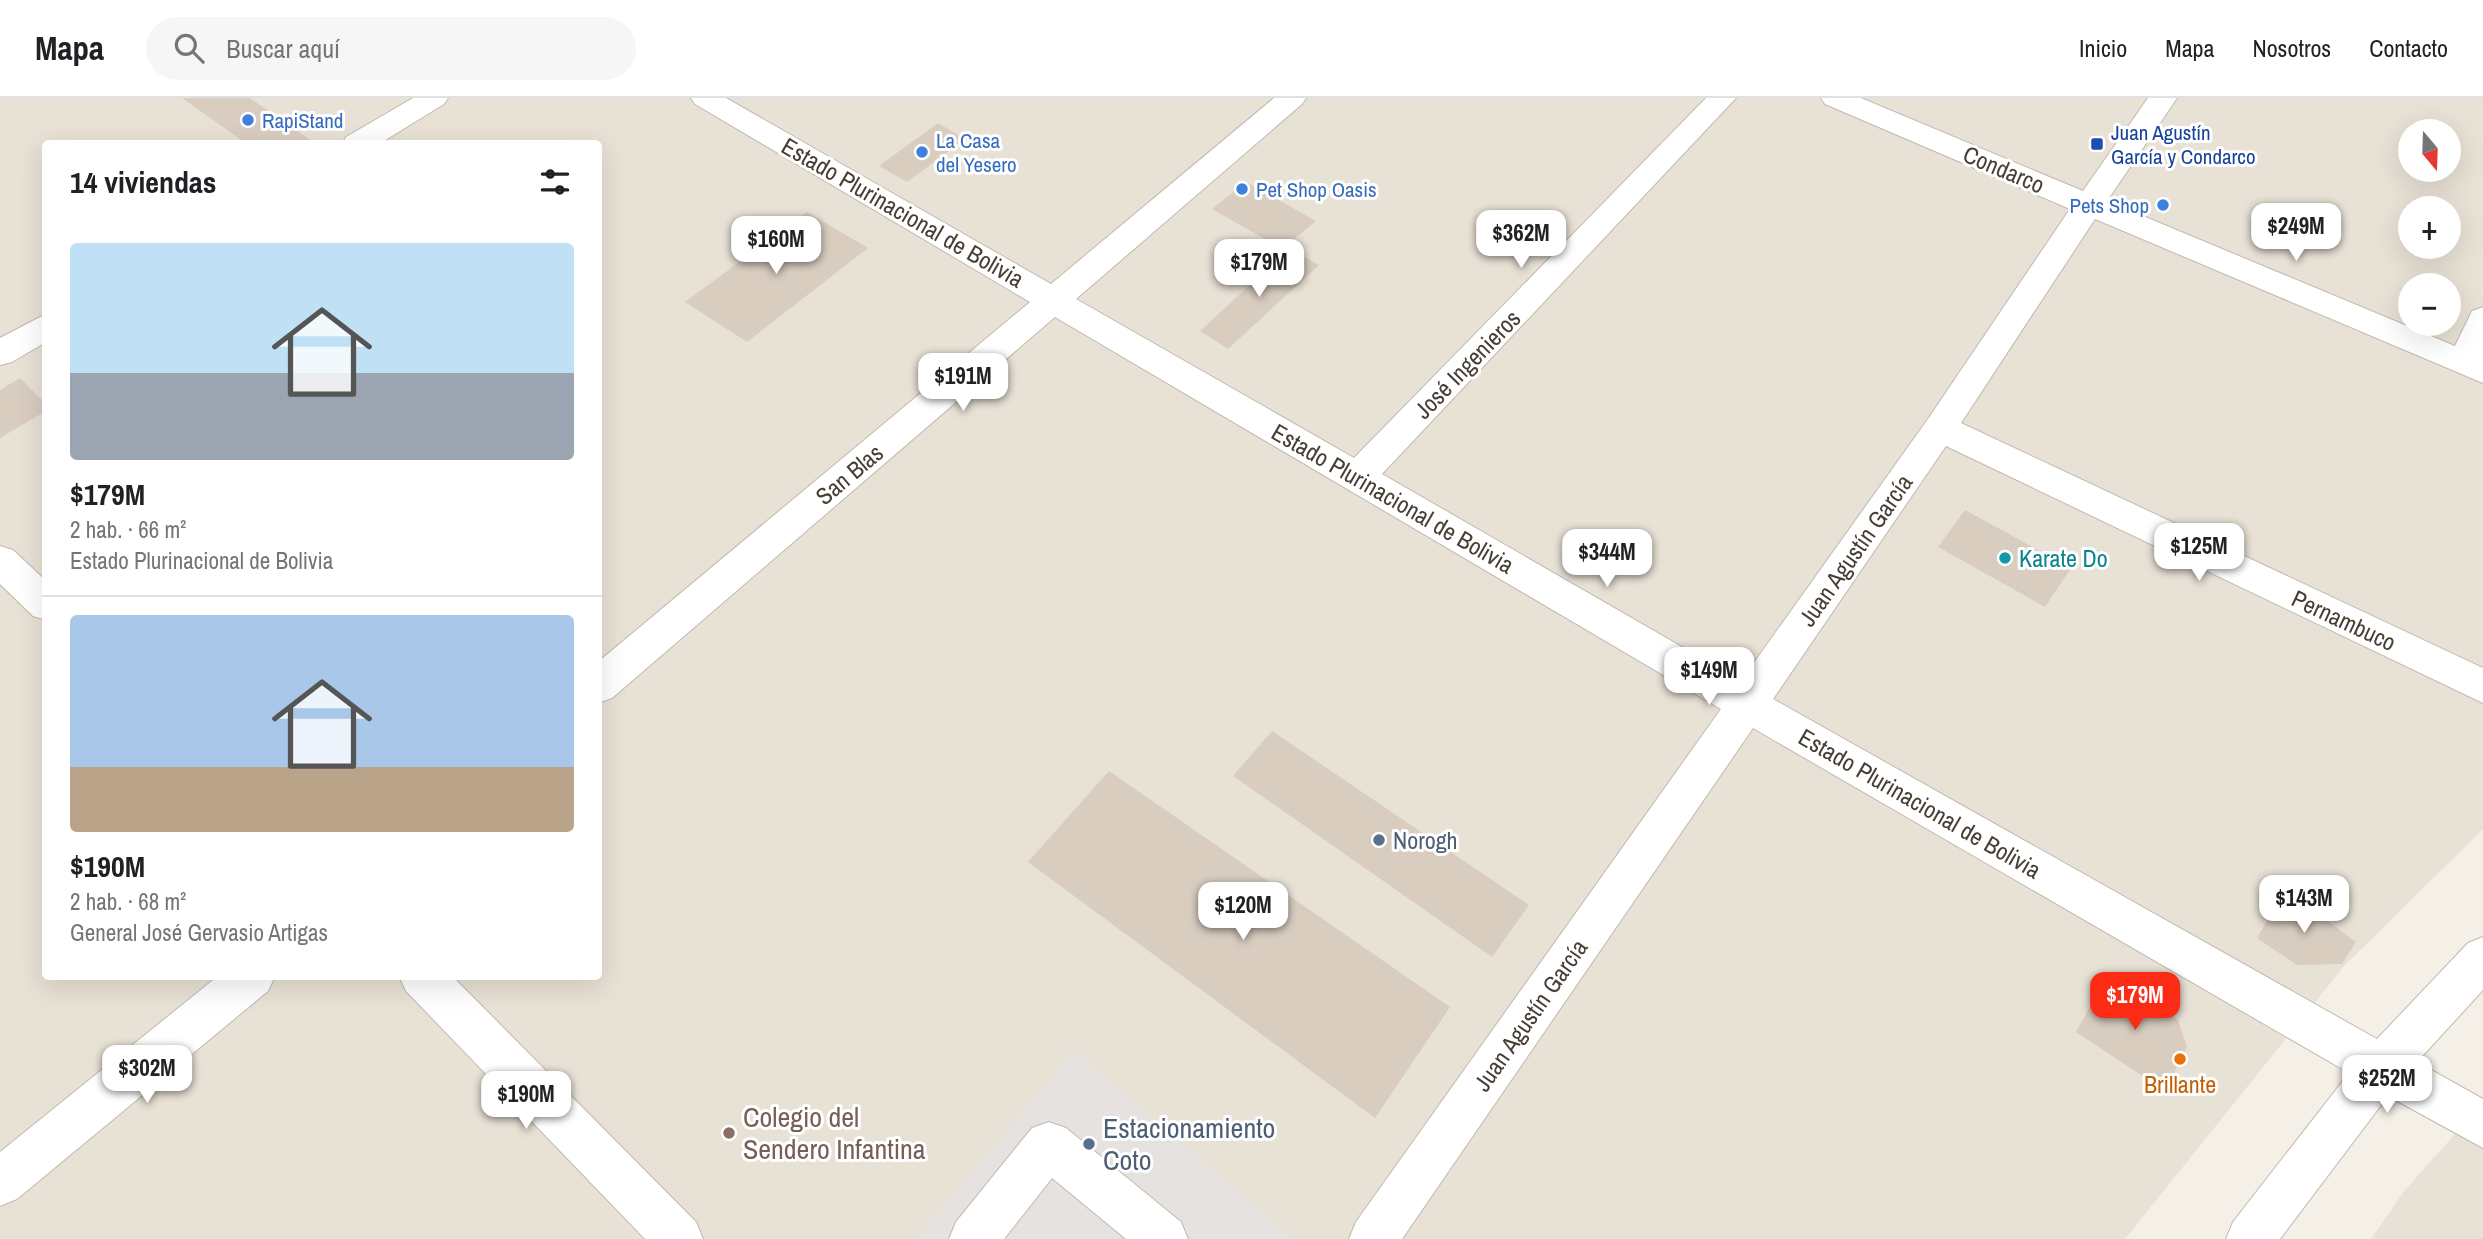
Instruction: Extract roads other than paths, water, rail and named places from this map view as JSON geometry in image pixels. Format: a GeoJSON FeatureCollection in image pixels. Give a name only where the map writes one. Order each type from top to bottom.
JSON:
{"type":"FeatureCollection","features":[{"type":"Feature","properties":{"kind":"street"},"geometry":{"type":"LineString","coordinates":[[363,140],[434,98]]}},
{"type":"Feature","properties":{"kind":"street","name":"Estado Plurinacional de Bolivia"},"geometry":{"type":"LineString","coordinates":[[705,98],[1747,704],[2483,1125]]}},
{"type":"Feature","properties":{"kind":"street","name":"San Blas"},"geometry":{"type":"LineString","coordinates":[[602,683],[1292,98]]}},
{"type":"Feature","properties":{"kind":"street","name":"José Ingenieros"},"geometry":{"type":"LineString","coordinates":[[1357,478],[1722,98]]}},
{"type":"Feature","properties":{"kind":"street","name":"Condarco"},"geometry":{"type":"LineString","coordinates":[[1835,98],[2474,367]]}},
{"type":"Feature","properties":{"kind":"street","name":"Juan Agustín García"},"geometry":{"type":"LineString","coordinates":[[1373,1239],[1940,428],[2088,205],[2163,98]]}},
{"type":"Feature","properties":{"kind":"street"},"geometry":{"type":"LineString","coordinates":[[2474,367],[2483,319]]}},
{"type":"Feature","properties":{"kind":"street"},"geometry":{"type":"LineString","coordinates":[[0,352],[42,328]]}},
{"type":"Feature","properties":{"kind":"street","name":"Pernambuco"},"geometry":{"type":"LineString","coordinates":[[1940,428],[2483,686]]}},
{"type":"Feature","properties":{"kind":"street"},"geometry":{"type":"LineString","coordinates":[[0,561],[42,601]]}},
{"type":"Feature","properties":{"kind":"street"},"geometry":{"type":"LineString","coordinates":[[2250,1239],[2383,1066],[2483,958]]}},
{"type":"Feature","properties":{"kind":"street"},"geometry":{"type":"LineString","coordinates":[[0,1182],[248,980]]}},
{"type":"Feature","properties":{"kind":"street"},"geometry":{"type":"LineString","coordinates":[[425,980],[679,1239]]}},
{"type":"Feature","properties":{"kind":"street"},"geometry":{"type":"LineString","coordinates":[[973,1239],[1049,1145],[1160,1238]]}},
{"type":"Feature","properties":{"kind":"place","name":"RapiStand"},"geometry":{"type":"Point","coordinates":[248,120]}},
{"type":"Feature","properties":{"kind":"place","name":"Juan Agustín García y Condarco"},"geometry":{"type":"Point","coordinates":[2097,144]}},
{"type":"Feature","properties":{"kind":"place","name":"La Casa del Yesero"},"geometry":{"type":"Point","coordinates":[922,152]}},
{"type":"Feature","properties":{"kind":"place","name":"Pet Shop Oasis"},"geometry":{"type":"Point","coordinates":[1242,189]}},
{"type":"Feature","properties":{"kind":"place","name":"Pets Shop"},"geometry":{"type":"Point","coordinates":[2163,205]}},
{"type":"Feature","properties":{"kind":"place","name":"Karate Do"},"geometry":{"type":"Point","coordinates":[2005,558]}},
{"type":"Feature","properties":{"kind":"place","name":"Norogh"},"geometry":{"type":"Point","coordinates":[1379,840]}},
{"type":"Feature","properties":{"kind":"place","name":"Brillante"},"geometry":{"type":"Point","coordinates":[2180,1059]}},
{"type":"Feature","properties":{"kind":"place","name":"Colegio del Sendero Infantina"},"geometry":{"type":"Point","coordinates":[729,1133]}},
{"type":"Feature","properties":{"kind":"place","name":"Estacionamiento Coto"},"geometry":{"type":"Point","coordinates":[1089,1144]}}]}
